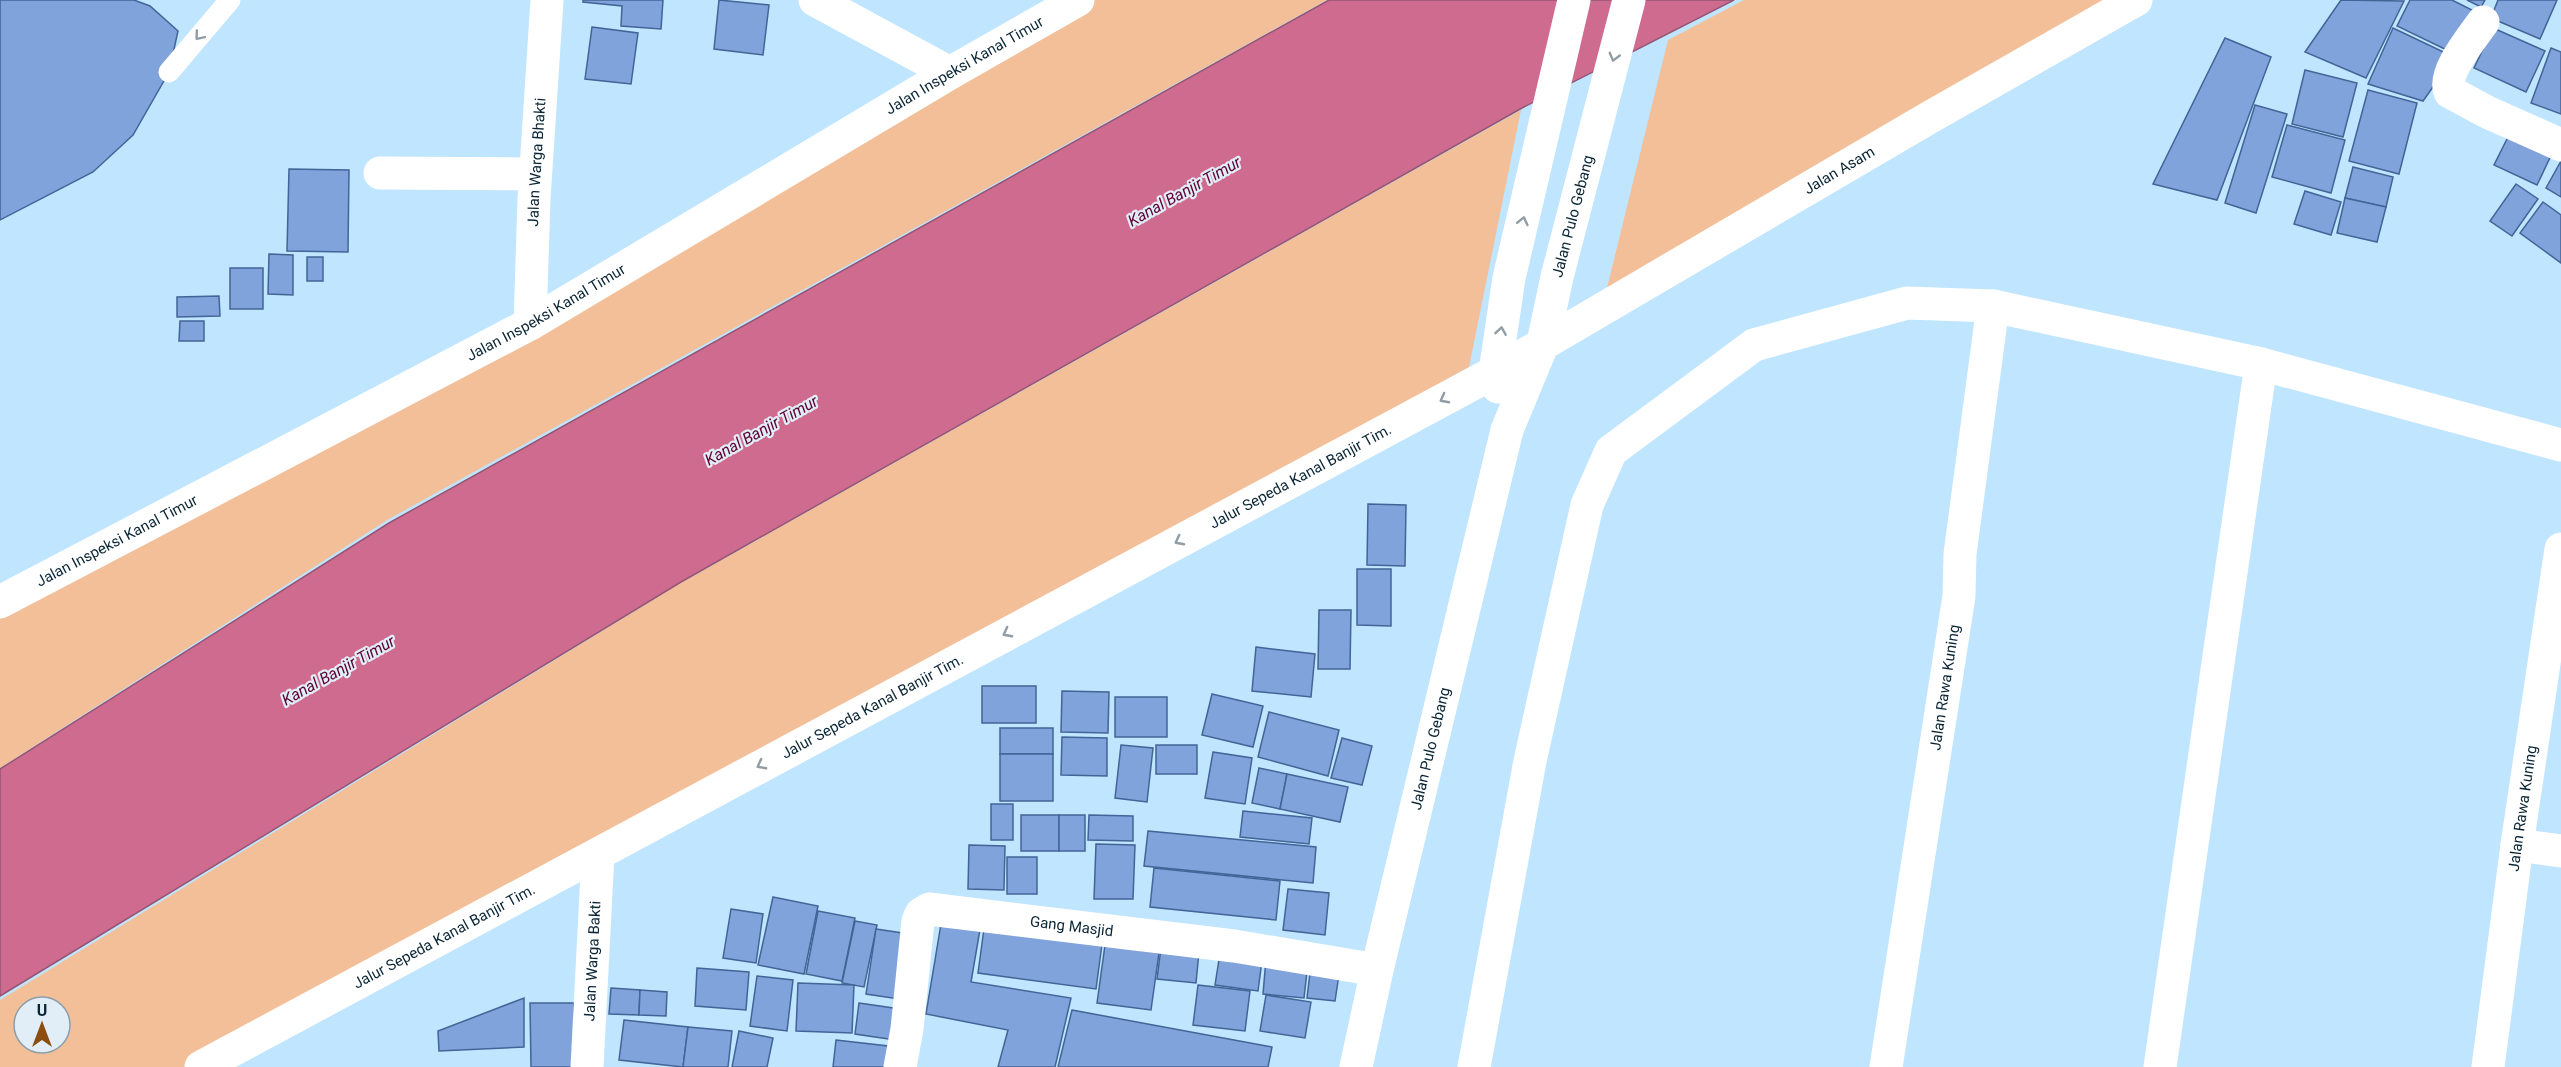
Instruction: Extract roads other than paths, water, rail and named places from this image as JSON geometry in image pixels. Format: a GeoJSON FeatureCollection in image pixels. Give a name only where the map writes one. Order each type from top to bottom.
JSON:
{"type":"FeatureCollection","features":[{"type":"Feature","properties":{"kind":"street","name":"Jalan Warga Bhakti"},"geometry":{"type":"LineString","coordinates":[[530,324],[535,174],[547,0]]}},
{"type":"Feature","properties":{"kind":"street"},"geometry":{"type":"LineString","coordinates":[[815,0],[950,74]]}},
{"type":"Feature","properties":{"kind":"street","name":"Jalan Inspeksi Kanal Timur"},"geometry":{"type":"LineString","coordinates":[[0,602],[530,324],[1078,0]]}},
{"type":"Feature","properties":{"kind":"street","name":"Jalan Pulo Gebang"},"geometry":{"type":"LineString","coordinates":[[1507,430],[1495,372],[1509,278],[1574,0]]}},
{"type":"Feature","properties":{"kind":"street","name":"Jalan Pulo Gebang"},"geometry":{"type":"LineString","coordinates":[[1356,1067],[1377,970],[1507,430],[1543,343],[1557,277],[1629,0]]}},
{"type":"Feature","properties":{"kind":"street","name":"Jalan Asam"},"geometry":{"type":"LineString","coordinates":[[1543,343],[2136,0]]}},
{"type":"Feature","properties":{"kind":"street"},"geometry":{"type":"LineString","coordinates":[[2483,22],[2454,66],[2448,88],[2450,92],[2487,112],[2561,144]]}},
{"type":"Feature","properties":{"kind":"street"},"geometry":{"type":"LineString","coordinates":[[380,173],[535,174]]}},
{"type":"Feature","properties":{"kind":"street"},"geometry":{"type":"LineString","coordinates":[[1474,1067],[1532,750],[1587,505],[1611,451],[1754,345],[1907,303],[1993,306],[2261,364],[2561,444]]}},
{"type":"Feature","properties":{"kind":"street","name":"Jalan Rawa Kuning"},"geometry":{"type":"LineString","coordinates":[[1886,1067],[1959,596],[1959,554],[1993,306]]}},
{"type":"Feature","properties":{"kind":"street","name":"Jalur Sepeda Kanal Banjir Tim."},"geometry":{"type":"LineString","coordinates":[[201,1067],[1495,372],[1543,343]]}},
{"type":"Feature","properties":{"kind":"street"},"geometry":{"type":"LineString","coordinates":[[2160,1067],[2261,364]]}},
{"type":"Feature","properties":{"kind":"street","name":"Jalan Rawa Kuning"},"geometry":{"type":"LineString","coordinates":[[2488,1067],[2517,845],[2561,549]]}},
{"type":"Feature","properties":{"kind":"street"},"geometry":{"type":"LineString","coordinates":[[2517,845],[2561,851]]}},
{"type":"Feature","properties":{"kind":"street","name":"Jalan Warga Bakti"},"geometry":{"type":"LineString","coordinates":[[587,1067],[598,854]]}},
{"type":"Feature","properties":{"kind":"street","name":"Gang Masjid"},"geometry":{"type":"LineString","coordinates":[[900,1067],[907,1029],[918,921],[921,914],[929,909],[1234,946],[1377,970]]}},
{"type":"Feature","properties":{"kind":"lane"},"geometry":{"type":"LineString","coordinates":[[169,72],[230,0]]}},
{"type":"Feature","properties":{"kind":"water","name":"Kanal Banjir Timur"},"geometry":{"type":"Polygon","coordinates":[[[1329,0],[1734,0],[1522,108],[681,582],[0,996],[0,769],[389,523],[1329,0]]]}}]}
